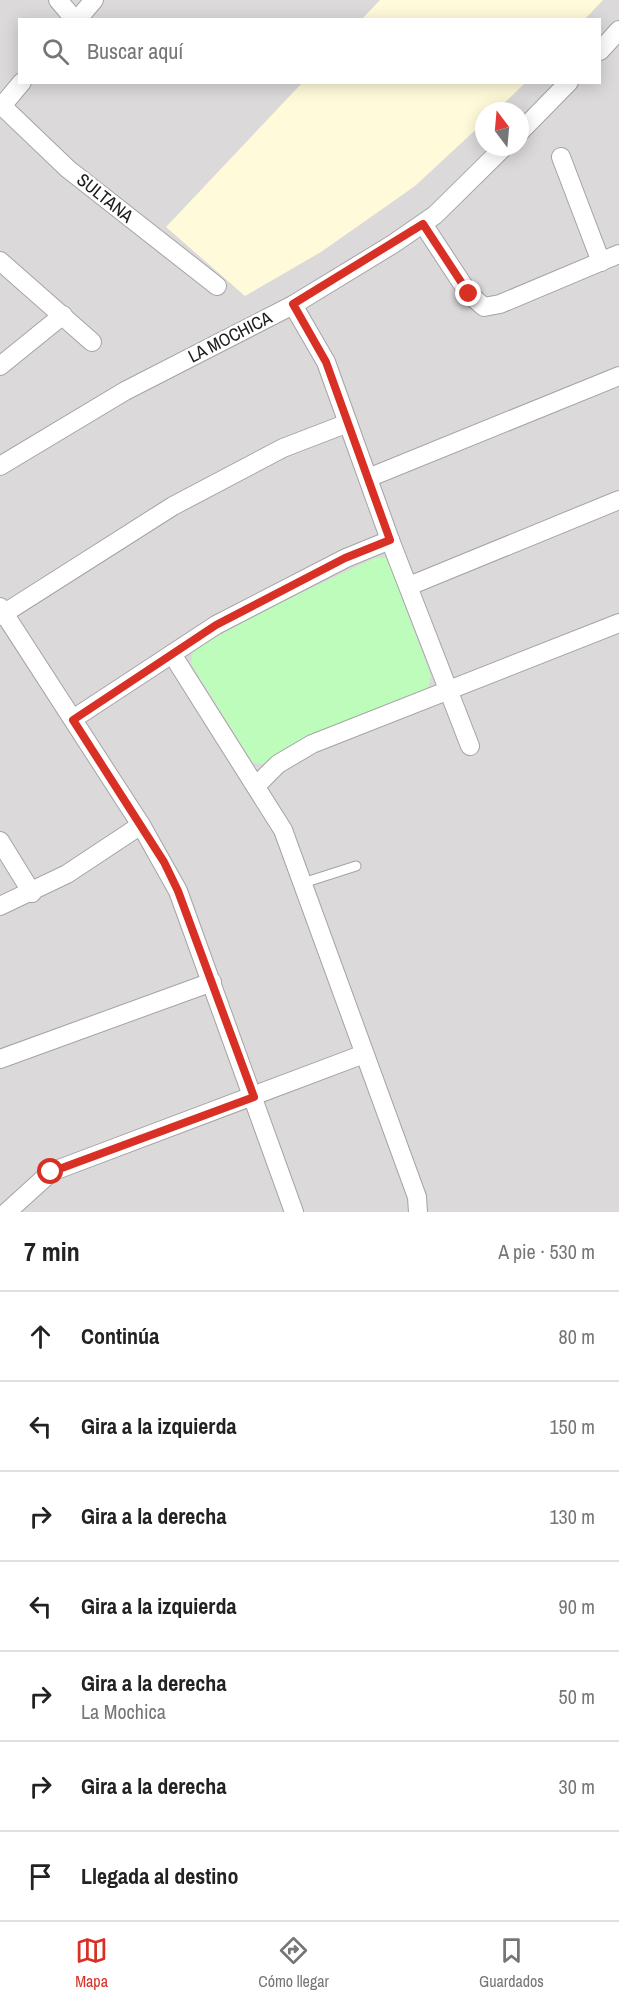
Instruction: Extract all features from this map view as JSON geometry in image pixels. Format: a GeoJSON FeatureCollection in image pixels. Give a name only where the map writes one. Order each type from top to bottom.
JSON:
{"type":"FeatureCollection","features":[{"type":"Feature","properties":{"kind":"street"},"geometry":{"type":"LineString","coordinates":[[58,0],[74,18]]}},
{"type":"Feature","properties":{"kind":"street"},"geometry":{"type":"LineString","coordinates":[[78,18],[94,0]]}},
{"type":"Feature","properties":{"kind":"street"},"geometry":{"type":"LineString","coordinates":[[601,50],[619,30]]}},
{"type":"Feature","properties":{"kind":"street"},"geometry":{"type":"LineString","coordinates":[[1,105],[20,84]]}},
{"type":"Feature","properties":{"kind":"street"},"geometry":{"type":"LineString","coordinates":[[529,123],[567,84]]}},
{"type":"Feature","properties":{"kind":"street","name":"SULTANA"},"geometry":{"type":"LineString","coordinates":[[1,105],[68,169],[217,286]]}},
{"type":"Feature","properties":{"kind":"street","name":"LA MOCHICA"},"geometry":{"type":"LineString","coordinates":[[0,466],[56,429],[293,304],[423,224],[495,156]]}},
{"type":"Feature","properties":{"kind":"street"},"geometry":{"type":"LineString","coordinates":[[561,157],[601,262]]}},
{"type":"Feature","properties":{"kind":"street"},"geometry":{"type":"LineString","coordinates":[[423,224],[469,294],[484,307],[500,304],[619,254]]}},
{"type":"Feature","properties":{"kind":"street"},"geometry":{"type":"LineString","coordinates":[[0,261],[92,342]]}},
{"type":"Feature","properties":{"kind":"street"},"geometry":{"type":"LineString","coordinates":[[293,304],[326,362],[390,540],[470,746]]}},
{"type":"Feature","properties":{"kind":"street"},"geometry":{"type":"LineString","coordinates":[[0,366],[63,315]]}},
{"type":"Feature","properties":{"kind":"street"},"geometry":{"type":"LineString","coordinates":[[368,478],[619,376]]}},
{"type":"Feature","properties":{"kind":"street"},"geometry":{"type":"LineString","coordinates":[[294,1212],[178,891],[141,825],[1,612],[192,495],[283,448],[348,423]]}},
{"type":"Feature","properties":{"kind":"street"},"geometry":{"type":"LineString","coordinates":[[409,586],[619,500]]}},
{"type":"Feature","properties":{"kind":"street"},"geometry":{"type":"LineString","coordinates":[[73,720],[216,625],[345,558],[390,540]]}},
{"type":"Feature","properties":{"kind":"street"},"geometry":{"type":"LineString","coordinates":[[256,786],[278,764],[312,744],[619,623]]}},
{"type":"Feature","properties":{"kind":"street"},"geometry":{"type":"LineString","coordinates":[[172,654],[283,830],[417,1197],[418,1212]]}},
{"type":"Feature","properties":{"kind":"street"},"geometry":{"type":"LineString","coordinates":[[0,906],[32,893],[75,869],[141,825]]}},
{"type":"Feature","properties":{"kind":"street"},"geometry":{"type":"LineString","coordinates":[[0,841],[32,893]]}},
{"type":"Feature","properties":{"kind":"street"},"geometry":{"type":"LineString","coordinates":[[0,1059],[212,982]]}},
{"type":"Feature","properties":{"kind":"street"},"geometry":{"type":"LineString","coordinates":[[7,1212],[51,1172],[364,1054]]}},
{"type":"Feature","properties":{"kind":"lane"},"geometry":{"type":"LineString","coordinates":[[303,883],[356,866]]}},
{"type":"Feature","properties":{"kind":"shaded area"},"geometry":{"type":"Polygon","coordinates":[[[0,0],[619,0],[619,1212],[0,1212],[0,0]]]}},
{"type":"Feature","properties":{"kind":"shaded area"},"geometry":{"type":"Polygon","coordinates":[[[380,0],[603,0],[586,18],[363,18],[380,0]]]}},
{"type":"Feature","properties":{"kind":"shaded area"},"geometry":{"type":"Polygon","coordinates":[[[301,84],[524,84],[505,102],[475,102],[475,130],[415,186],[321,252],[245,296],[166,227],[301,84]]]}},
{"type":"Feature","properties":{"kind":"green space"},"geometry":{"type":"Polygon","coordinates":[[[375,558],[387,558],[431,676],[427,692],[308,738],[263,764],[253,763],[191,664],[193,650],[273,606],[375,558]]]}},
{"type":"Feature","properties":{"kind":"route"},"geometry":{"type":"LineString","coordinates":[[51,1172],[254,1097],[178,891],[164,862],[73,720],[216,625],[345,558],[390,540],[326,362],[293,304],[423,224],[469,294]]}}]}
